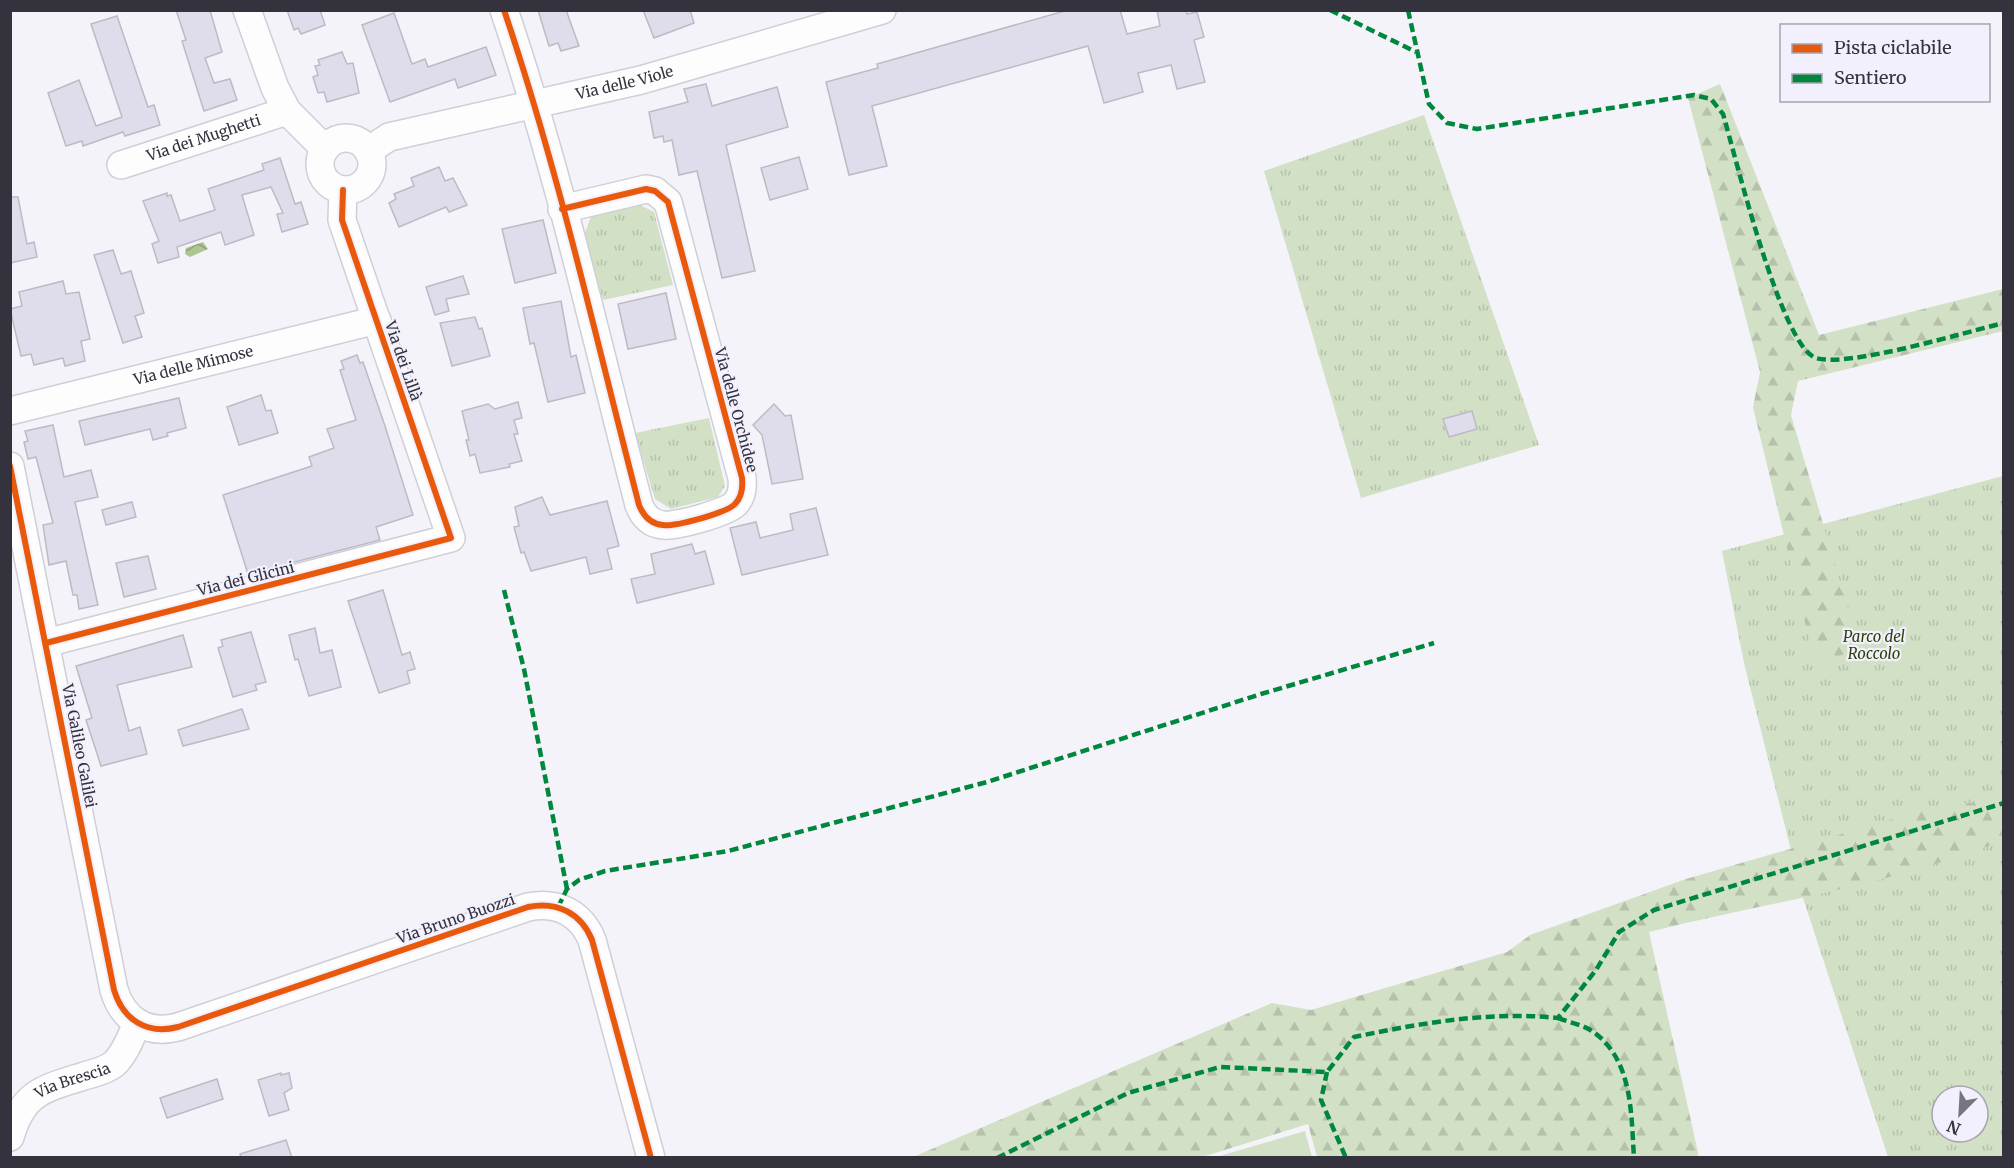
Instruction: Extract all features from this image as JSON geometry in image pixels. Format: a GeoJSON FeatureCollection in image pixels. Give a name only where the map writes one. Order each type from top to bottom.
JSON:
{"type":"FeatureCollection","features":[{"type":"Feature","properties":{"kind":"street"},"geometry":{"type":"LineString","coordinates":[[247,10],[275,88],[287,111],[325,149]]}},
{"type":"Feature","properties":{"kind":"street","name":"Via delle Orchidee"},"geometry":{"type":"LineString","coordinates":[[504,10],[536,104],[562,209],[642,513],[648,519],[664,525],[730,508],[741,495],[742,478],[668,202],[655,191],[646,189],[562,209]]}},
{"type":"Feature","properties":{"kind":"street","name":"Via delle Viole"},"geometry":{"type":"LineString","coordinates":[[368,151],[389,137],[641,80],[882,10]]}},
{"type":"Feature","properties":{"kind":"street","name":"Via dei Mughetti"},"geometry":{"type":"LineString","coordinates":[[121,165],[287,111]]}},
{"type":"Feature","properties":{"kind":"street"},"geometry":{"type":"LineString","coordinates":[[347,138],[356,140],[368,151],[372,167],[365,182],[359,187],[343,190],[329,184],[320,171],[321,155],[331,142],[347,138]]}},
{"type":"Feature","properties":{"kind":"street","name":"Via dei Lillà"},"geometry":{"type":"LineString","coordinates":[[343,190],[342,220],[451,538]]}},
{"type":"Feature","properties":{"kind":"street","name":"Via delle Mimose"},"geometry":{"type":"LineString","coordinates":[[10,411],[377,321]]}},
{"type":"Feature","properties":{"kind":"street","name":"Via Galileo Galilei"},"geometry":{"type":"LineString","coordinates":[[10,466],[114,990],[122,1009],[137,1023]]}},
{"type":"Feature","properties":{"kind":"street","name":"Via dei Glicini"},"geometry":{"type":"LineString","coordinates":[[46,643],[451,538]]}},
{"type":"Feature","properties":{"kind":"street","name":"Via Bruno Buozzi"},"geometry":{"type":"LineString","coordinates":[[137,1023],[157,1030],[178,1027],[528,908],[558,907],[575,916],[592,940],[651,1158]]}},
{"type":"Feature","properties":{"kind":"street","name":"Via Brescia"},"geometry":{"type":"LineString","coordinates":[[10,1137],[17,1115],[40,1090],[99,1072],[114,1064],[137,1023]]}},
{"type":"Feature","properties":{"kind":"green space"},"geometry":{"type":"Polygon","coordinates":[[[1720,84],[1819,335],[2003,289],[2003,331],[1798,381],[1791,415],[1860,649],[1815,664],[1753,407],[1760,372],[1688,98],[1720,84]]]}},
{"type":"Feature","properties":{"kind":"green space"},"geometry":{"type":"Polygon","coordinates":[[[1424,115],[1539,445],[1361,498],[1264,171],[1424,115]]]}},
{"type":"Feature","properties":{"kind":"green space"},"geometry":{"type":"Polygon","coordinates":[[[640,205],[654,212],[673,285],[603,300],[584,236],[591,216],[640,205]]]}},
{"type":"Feature","properties":{"kind":"green space"},"geometry":{"type":"Polygon","coordinates":[[[709,418],[725,486],[718,497],[671,509],[655,499],[635,433],[709,418]]]}},
{"type":"Feature","properties":{"kind":"green space","name":"Parco del Roccolo"},"geometry":{"type":"Polygon","coordinates":[[[2003,476],[2003,1157],[1888,1157],[1803,898],[1744,663],[1722,551],[2003,476]]]}},
{"type":"Feature","properties":{"kind":"green space"},"geometry":{"type":"Polygon","coordinates":[[[2003,798],[2003,840],[1917,870],[1649,932],[1699,1157],[1317,1157],[1308,1124],[1202,1157],[913,1157],[1272,1003],[1311,1010],[1507,952],[1530,935],[1686,879],[1928,809],[2003,798]]]}},
{"type":"Feature","properties":{"kind":"green space"},"geometry":{"type":"Polygon","coordinates":[[[1305,1131],[1312,1157],[1216,1157],[1305,1131]]]}},
{"type":"Feature","properties":{"kind":"water"},"geometry":{"type":"Polygon","coordinates":[[[203,242],[208,249],[190,257],[185,254],[186,248],[203,242]]]}},
{"type":"Feature","properties":{"kind":"building"},"geometry":{"type":"Polygon","coordinates":[[[176,10],[210,10],[222,52],[205,58],[214,83],[230,79],[237,100],[204,111],[182,41],[186,40],[176,10]]]}},
{"type":"Feature","properties":{"kind":"building"},"geometry":{"type":"Polygon","coordinates":[[[287,10],[320,10],[325,25],[301,34],[298,28],[294,30],[287,10]]]}},
{"type":"Feature","properties":{"kind":"building"},"geometry":{"type":"Polygon","coordinates":[[[538,10],[566,10],[579,46],[561,51],[558,43],[549,46],[538,10]]]}},
{"type":"Feature","properties":{"kind":"building"},"geometry":{"type":"Polygon","coordinates":[[[643,10],[690,10],[694,23],[654,38],[643,10]]]}},
{"type":"Feature","properties":{"kind":"building"},"geometry":{"type":"Polygon","coordinates":[[[1068,10],[1120,10],[1127,34],[1160,26],[1157,10],[1186,10],[1187,14],[1197,12],[1204,37],[1194,40],[1205,82],[1177,89],[1171,65],[1138,73],[1143,92],[1104,103],[1088,46],[872,106],[887,166],[849,175],[826,82],[878,68],[877,64],[1068,10]]]}},
{"type":"Feature","properties":{"kind":"building"},"geometry":{"type":"Polygon","coordinates":[[[394,13],[412,64],[425,59],[428,67],[486,47],[496,75],[458,88],[455,79],[390,102],[362,25],[394,13]]]}},
{"type":"Feature","properties":{"kind":"building"},"geometry":{"type":"Polygon","coordinates":[[[117,16],[148,107],[154,105],[160,125],[125,136],[123,132],[83,146],[82,141],[66,146],[48,93],[79,80],[96,126],[122,117],[91,24],[117,16]]]}},
{"type":"Feature","properties":{"kind":"building"},"geometry":{"type":"Polygon","coordinates":[[[342,52],[347,64],[353,63],[359,93],[327,102],[324,92],[318,93],[313,77],[318,75],[315,66],[320,65],[318,60],[342,52]]]}},
{"type":"Feature","properties":{"kind":"building"},"geometry":{"type":"Polygon","coordinates":[[[706,84],[712,106],[777,87],[788,127],[726,145],[755,271],[722,278],[697,171],[679,175],[672,140],[664,142],[663,136],[654,138],[649,112],[688,102],[684,89],[706,84]]]}},
{"type":"Feature","properties":{"kind":"building"},"geometry":{"type":"Polygon","coordinates":[[[799,157],[808,189],[770,200],[761,168],[799,157]]]}},
{"type":"Feature","properties":{"kind":"building"},"geometry":{"type":"Polygon","coordinates":[[[280,158],[295,204],[301,202],[308,224],[282,232],[277,214],[283,213],[271,187],[242,195],[254,235],[225,245],[221,232],[177,247],[179,257],[158,263],[152,244],[159,241],[143,201],[167,193],[167,196],[171,195],[180,221],[215,210],[208,189],[264,170],[262,164],[280,158]]]}},
{"type":"Feature","properties":{"kind":"building"},"geometry":{"type":"Polygon","coordinates":[[[439,167],[445,181],[453,178],[467,205],[449,212],[446,207],[399,227],[389,203],[396,199],[394,194],[414,186],[411,178],[439,167]]]}},
{"type":"Feature","properties":{"kind":"building"},"geometry":{"type":"Polygon","coordinates":[[[10,197],[18,197],[27,244],[34,242],[37,257],[10,263],[10,197]]]}},
{"type":"Feature","properties":{"kind":"building"},"geometry":{"type":"Polygon","coordinates":[[[543,220],[556,273],[515,283],[502,229],[543,220]]]}},
{"type":"Feature","properties":{"kind":"building"},"geometry":{"type":"Polygon","coordinates":[[[113,250],[121,274],[131,271],[144,313],[135,316],[142,337],[123,343],[94,255],[113,250]]]}},
{"type":"Feature","properties":{"kind":"building"},"geometry":{"type":"Polygon","coordinates":[[[463,276],[469,294],[446,299],[449,311],[435,315],[426,287],[463,276]]]}},
{"type":"Feature","properties":{"kind":"building"},"geometry":{"type":"Polygon","coordinates":[[[63,281],[66,294],[79,292],[90,339],[81,341],[85,361],[65,366],[63,358],[34,365],[31,354],[21,356],[10,309],[22,306],[19,292],[63,281]]]}},
{"type":"Feature","properties":{"kind":"building"},"geometry":{"type":"Polygon","coordinates":[[[666,293],[676,339],[628,349],[618,304],[666,293]]]}},
{"type":"Feature","properties":{"kind":"building"},"geometry":{"type":"Polygon","coordinates":[[[561,301],[571,357],[576,355],[585,393],[548,402],[534,343],[530,344],[523,308],[561,301]]]}},
{"type":"Feature","properties":{"kind":"building"},"geometry":{"type":"Polygon","coordinates":[[[475,317],[479,329],[482,328],[490,356],[452,366],[440,323],[475,317]]]}},
{"type":"Feature","properties":{"kind":"building"},"geometry":{"type":"Polygon","coordinates":[[[357,355],[360,363],[363,362],[413,515],[376,527],[380,540],[248,574],[223,495],[312,466],[309,457],[334,448],[327,429],[356,420],[340,370],[344,369],[341,361],[357,355]]]}},
{"type":"Feature","properties":{"kind":"building"},"geometry":{"type":"Polygon","coordinates":[[[261,395],[266,411],[271,410],[278,433],[239,445],[227,407],[261,395]]]}},
{"type":"Feature","properties":{"kind":"building"},"geometry":{"type":"Polygon","coordinates":[[[179,398],[186,428],[153,440],[150,429],[85,445],[79,421],[179,398]]]}},
{"type":"Feature","properties":{"kind":"building"},"geometry":{"type":"Polygon","coordinates":[[[518,402],[522,418],[514,420],[518,434],[514,434],[522,461],[509,464],[510,467],[480,473],[475,454],[470,456],[466,440],[469,440],[462,411],[488,404],[495,409],[518,402]]]}},
{"type":"Feature","properties":{"kind":"building"},"geometry":{"type":"Polygon","coordinates":[[[774,404],[785,416],[791,415],[803,479],[772,484],[762,435],[753,425],[774,404]]]}},
{"type":"Feature","properties":{"kind":"building"},"geometry":{"type":"Polygon","coordinates":[[[1472,411],[1477,429],[1449,437],[1443,419],[1472,411]]]}},
{"type":"Feature","properties":{"kind":"building"},"geometry":{"type":"Polygon","coordinates":[[[53,425],[64,477],[91,470],[98,497],[75,502],[98,605],[79,609],[77,595],[73,595],[66,561],[49,565],[43,525],[53,523],[36,457],[28,459],[24,442],[28,441],[25,431],[53,425]]]}},
{"type":"Feature","properties":{"kind":"building"},"geometry":{"type":"Polygon","coordinates":[[[542,497],[550,515],[607,501],[619,546],[607,549],[612,569],[590,574],[586,557],[531,571],[524,552],[521,553],[514,527],[519,526],[515,507],[542,497]]]}},
{"type":"Feature","properties":{"kind":"building"},"geometry":{"type":"Polygon","coordinates":[[[132,502],[136,517],[106,525],[102,510],[132,502]]]}},
{"type":"Feature","properties":{"kind":"building"},"geometry":{"type":"Polygon","coordinates":[[[816,508],[828,555],[742,575],[730,528],[756,522],[760,538],[793,530],[790,514],[816,508]]]}},
{"type":"Feature","properties":{"kind":"building"},"geometry":{"type":"Polygon","coordinates":[[[692,544],[695,554],[705,551],[714,584],[637,603],[631,579],[655,574],[651,554],[692,544]]]}},
{"type":"Feature","properties":{"kind":"building"},"geometry":{"type":"Polygon","coordinates":[[[148,556],[156,589],[124,597],[116,563],[148,556]]]}},
{"type":"Feature","properties":{"kind":"building"},"geometry":{"type":"Polygon","coordinates":[[[383,590],[402,655],[410,652],[415,669],[407,671],[410,683],[379,693],[348,601],[383,590]]]}},
{"type":"Feature","properties":{"kind":"building"},"geometry":{"type":"Polygon","coordinates":[[[315,628],[320,653],[332,650],[341,687],[309,696],[298,659],[295,660],[289,635],[315,628]]]}},
{"type":"Feature","properties":{"kind":"building"},"geometry":{"type":"Polygon","coordinates":[[[251,632],[266,682],[255,685],[257,690],[233,697],[218,648],[223,646],[221,640],[251,632]]]}},
{"type":"Feature","properties":{"kind":"building"},"geometry":{"type":"Polygon","coordinates":[[[183,635],[192,667],[117,685],[129,731],[140,727],[147,754],[101,766],[86,720],[92,718],[76,666],[183,635]]]}},
{"type":"Feature","properties":{"kind":"building"},"geometry":{"type":"Polygon","coordinates":[[[242,709],[249,729],[183,746],[178,730],[242,709]]]}},
{"type":"Feature","properties":{"kind":"building"},"geometry":{"type":"Polygon","coordinates":[[[281,1073],[281,1075],[289,1073],[292,1088],[284,1093],[289,1110],[269,1116],[258,1080],[281,1073]]]}},
{"type":"Feature","properties":{"kind":"building"},"geometry":{"type":"Polygon","coordinates":[[[217,1079],[223,1099],[167,1118],[160,1098],[217,1079]]]}},
{"type":"Feature","properties":{"kind":"building"},"geometry":{"type":"Polygon","coordinates":[[[286,1140],[292,1158],[241,1158],[240,1154],[286,1140]]]}},
{"type":"Feature","properties":{"kind":"marked path"},"geometry":{"type":"LineString","coordinates":[[1330,10],[1416,52]]}},
{"type":"Feature","properties":{"kind":"marked path"},"geometry":{"type":"LineString","coordinates":[[1408,10],[1429,104],[1447,123],[1477,129],[1694,95],[1711,99],[1723,114],[1748,206],[1774,287],[1788,321],[1802,346],[1816,358],[1832,360],[1879,354],[2004,323]]}},
{"type":"Feature","properties":{"kind":"marked path"},"geometry":{"type":"LineString","coordinates":[[504,590],[524,669],[567,889]]}},
{"type":"Feature","properties":{"kind":"marked path"},"geometry":{"type":"LineString","coordinates":[[558,907],[567,889],[579,880],[605,871],[728,851],[987,782],[1261,694],[1434,643]]}},
{"type":"Feature","properties":{"kind":"marked path"},"geometry":{"type":"LineString","coordinates":[[997,1158],[1128,1093],[1220,1067],[1327,1072],[1354,1037],[1430,1023],[1481,1017],[1558,1018],[1596,970],[1619,932],[1654,910],[2004,803]]}},
{"type":"Feature","properties":{"kind":"marked path"},"geometry":{"type":"LineString","coordinates":[[1558,1018],[1592,1031],[1615,1056],[1623,1072],[1627,1088],[1634,1158]]}},
{"type":"Feature","properties":{"kind":"marked path"},"geometry":{"type":"LineString","coordinates":[[1327,1072],[1321,1100],[1346,1158]]}},
{"type":"Feature","properties":{"kind":"cycle path"},"geometry":{"type":"LineString","coordinates":[[504,10],[560,194],[576,256],[592,318],[639,505],[651,521],[669,525],[700,519],[730,508],[741,495],[742,478],[668,202],[655,191],[646,189],[562,209]]}},
{"type":"Feature","properties":{"kind":"cycle path"},"geometry":{"type":"LineString","coordinates":[[46,643],[451,538],[342,220],[343,190]]}},
{"type":"Feature","properties":{"kind":"cycle path"},"geometry":{"type":"LineString","coordinates":[[10,466],[114,990],[123,1010],[146,1027],[156,1029],[178,1027],[528,907],[558,908],[575,916],[592,940],[651,1158]]}}]}
